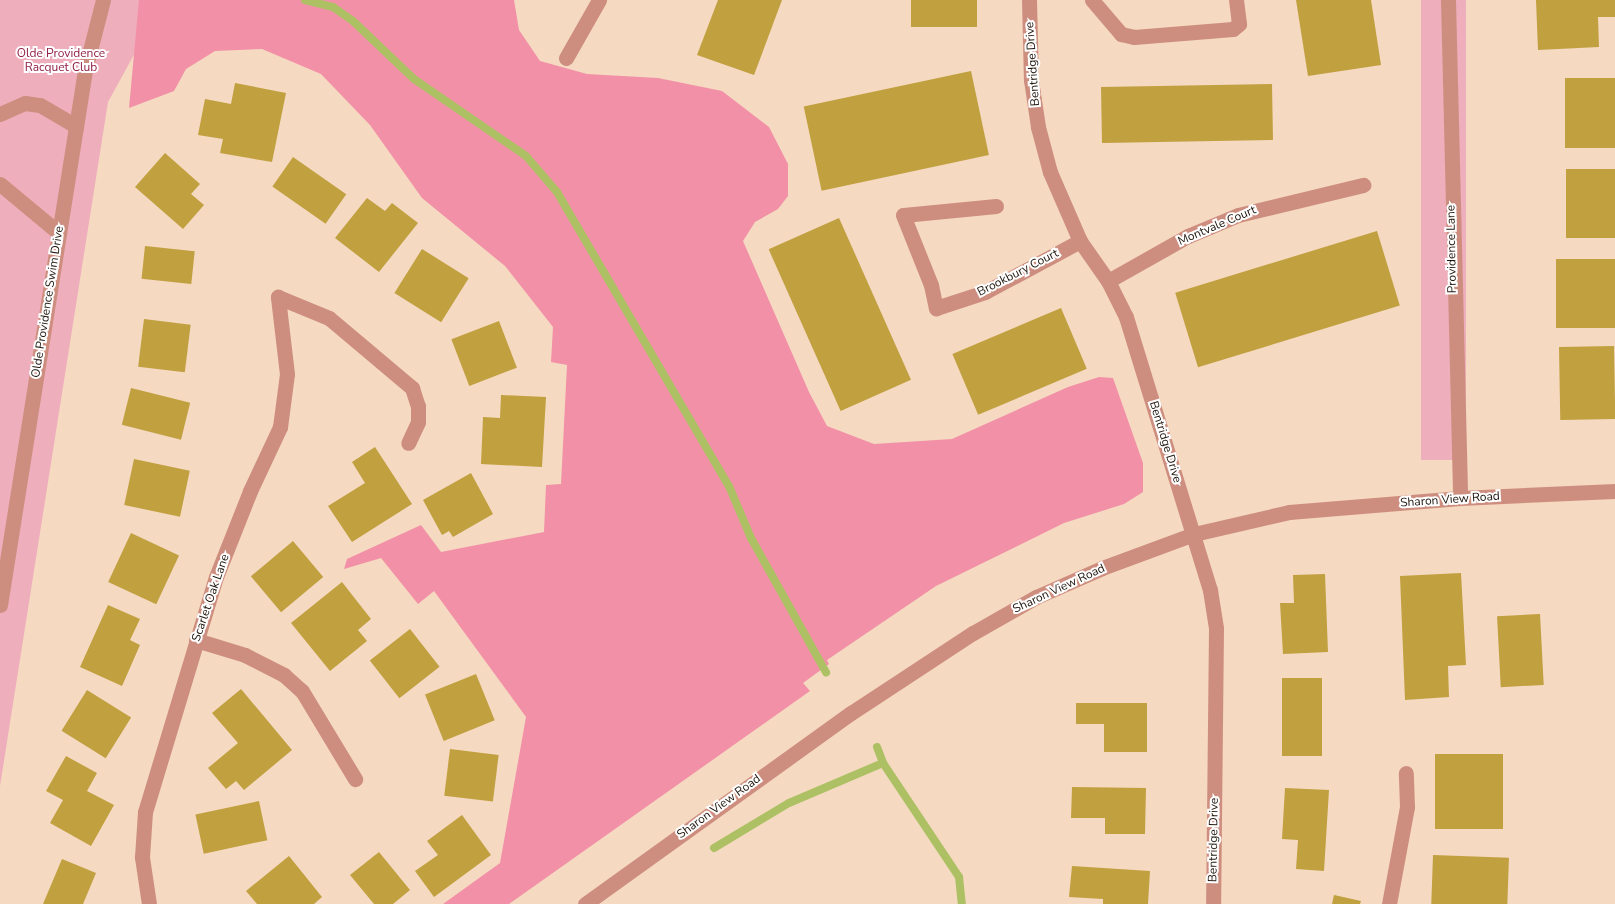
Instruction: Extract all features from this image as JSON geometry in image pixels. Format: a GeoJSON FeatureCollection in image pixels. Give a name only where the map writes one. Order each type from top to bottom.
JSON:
{"type":"FeatureCollection","features":[{"type":"Feature","properties":{"kind":"street","name":"Olde Providence Swim Drive"},"geometry":{"type":"LineString","coordinates":[[0,605],[85,70],[103,0]]}},
{"type":"Feature","properties":{"kind":"street"},"geometry":{"type":"LineString","coordinates":[[566,58],[599,0]]}},
{"type":"Feature","properties":{"kind":"street","name":"Bentridge Drive"},"geometry":{"type":"LineString","coordinates":[[1029,0],[1032,80],[1038,127],[1050,172],[1080,241],[1108,281],[1126,317],[1210,590],[1216,629],[1213,904]]}},
{"type":"Feature","properties":{"kind":"street"},"geometry":{"type":"LineString","coordinates":[[1092,0],[1121,34],[1134,36],[1232,29],[1239,24],[1236,0]]}},
{"type":"Feature","properties":{"kind":"street","name":"Providence Lane"},"geometry":{"type":"LineString","coordinates":[[1448,0],[1460,498]]}},
{"type":"Feature","properties":{"kind":"street"},"geometry":{"type":"LineString","coordinates":[[0,114],[25,103],[40,105],[76,126]]}},
{"type":"Feature","properties":{"kind":"street"},"geometry":{"type":"LineString","coordinates":[[0,184],[59,233]]}},
{"type":"Feature","properties":{"kind":"street","name":"Montvale Court"},"geometry":{"type":"LineString","coordinates":[[1108,281],[1188,236],[1238,215],[1363,184]]}},
{"type":"Feature","properties":{"kind":"street","name":"Brookbury Court"},"geometry":{"type":"LineString","coordinates":[[996,206],[903,215],[928,276],[936,308],[985,292],[1080,241]]}},
{"type":"Feature","properties":{"kind":"street","name":"Scarlet Oak Lane"},"geometry":{"type":"LineString","coordinates":[[149,904],[142,857],[145,812],[216,577],[250,491],[280,427],[287,374],[278,297],[329,318],[412,388],[418,406],[418,422],[408,443]]}},
{"type":"Feature","properties":{"kind":"street","name":"Sharon View Road"},"geometry":{"type":"LineString","coordinates":[[585,904],[851,713],[974,633],[1036,597],[1194,534],[1289,512],[1460,498],[1615,492]]}},
{"type":"Feature","properties":{"kind":"street"},"geometry":{"type":"LineString","coordinates":[[196,640],[245,655],[284,675],[302,691],[355,779]]}},
{"type":"Feature","properties":{"kind":"street"},"geometry":{"type":"LineString","coordinates":[[1389,904],[1406,807],[1406,773]]}},
{"type":"Feature","properties":{"kind":"green space","name":"Olde Providence Racquet Club"},"geometry":{"type":"Polygon","coordinates":[[[0,0],[164,0],[108,102],[0,786],[0,0]]]}},
{"type":"Feature","properties":{"kind":"green space"},"geometry":{"type":"Polygon","coordinates":[[[1421,0],[1466,0],[1466,460],[1421,460],[1421,0]]]}},
{"type":"Feature","properties":{"kind":"shaded area"},"geometry":{"type":"Polygon","coordinates":[[[139,0],[514,0],[519,30],[540,61],[587,74],[658,78],[722,91],[769,127],[788,164],[788,196],[778,209],[755,222],[743,241],[809,392],[827,426],[874,444],[952,439],[1068,387],[1099,377],[1113,378],[1143,463],[1143,492],[1124,504],[1064,523],[936,586],[827,660],[829,664],[803,683],[810,691],[509,904],[443,904],[500,863],[526,717],[434,591],[418,604],[381,558],[344,569],[347,559],[421,525],[441,552],[544,532],[546,485],[561,484],[567,365],[551,362],[553,327],[505,266],[422,198],[370,125],[321,74],[262,49],[215,51],[186,69],[174,91],[129,108],[139,0]]]}},
{"type":"Feature","properties":{"kind":"building"},"geometry":{"type":"Polygon","coordinates":[[[718,0],[782,0],[754,75],[697,55],[718,0]]]}},
{"type":"Feature","properties":{"kind":"building"},"geometry":{"type":"Polygon","coordinates":[[[911,0],[977,0],[977,27],[911,27],[911,0]]]}},
{"type":"Feature","properties":{"kind":"building"},"geometry":{"type":"Polygon","coordinates":[[[1296,0],[1371,0],[1381,65],[1308,76],[1296,0]]]}},
{"type":"Feature","properties":{"kind":"building"},"geometry":{"type":"Polygon","coordinates":[[[1536,0],[1615,0],[1615,17],[1598,17],[1599,47],[1538,50],[1536,0]]]}},
{"type":"Feature","properties":{"kind":"building"},"geometry":{"type":"Polygon","coordinates":[[[971,71],[989,155],[822,191],[804,107],[971,71]]]}},
{"type":"Feature","properties":{"kind":"building"},"geometry":{"type":"Polygon","coordinates":[[[1565,78],[1615,78],[1615,148],[1565,148],[1565,78]]]}},
{"type":"Feature","properties":{"kind":"building"},"geometry":{"type":"Polygon","coordinates":[[[235,83],[286,93],[272,162],[220,153],[223,139],[198,135],[205,99],[231,104],[235,83]]]}},
{"type":"Feature","properties":{"kind":"building"},"geometry":{"type":"Polygon","coordinates":[[[1272,84],[1273,140],[1102,143],[1101,87],[1272,84]]]}},
{"type":"Feature","properties":{"kind":"building"},"geometry":{"type":"Polygon","coordinates":[[[165,153],[200,184],[191,194],[204,205],[183,229],[135,187],[165,153]]]}},
{"type":"Feature","properties":{"kind":"building"},"geometry":{"type":"Polygon","coordinates":[[[293,157],[346,194],[326,224],[272,186],[293,157]]]}},
{"type":"Feature","properties":{"kind":"building"},"geometry":{"type":"Polygon","coordinates":[[[1566,169],[1615,169],[1615,238],[1566,238],[1566,169]]]}},
{"type":"Feature","properties":{"kind":"building"},"geometry":{"type":"Polygon","coordinates":[[[367,198],[385,211],[392,203],[418,223],[379,272],[335,238],[367,198]]]}},
{"type":"Feature","properties":{"kind":"building"},"geometry":{"type":"Polygon","coordinates":[[[839,218],[911,380],[841,411],[769,249],[839,218]]]}},
{"type":"Feature","properties":{"kind":"building"},"geometry":{"type":"Polygon","coordinates":[[[1377,231],[1400,306],[1198,367],[1175,293],[1377,231]]]}},
{"type":"Feature","properties":{"kind":"building"},"geometry":{"type":"Polygon","coordinates":[[[145,246],[195,251],[191,284],[142,279],[145,246]]]}},
{"type":"Feature","properties":{"kind":"building"},"geometry":{"type":"Polygon","coordinates":[[[422,249],[469,278],[441,322],[394,293],[422,249]]]}},
{"type":"Feature","properties":{"kind":"building"},"geometry":{"type":"Polygon","coordinates":[[[1556,259],[1615,259],[1615,328],[1556,328],[1556,259]]]}},
{"type":"Feature","properties":{"kind":"building"},"geometry":{"type":"Polygon","coordinates":[[[1061,308],[1087,369],[978,415],[952,354],[1061,308]]]}},
{"type":"Feature","properties":{"kind":"building"},"geometry":{"type":"Polygon","coordinates":[[[144,319],[191,325],[185,372],[138,367],[144,319]]]}},
{"type":"Feature","properties":{"kind":"building"},"geometry":{"type":"Polygon","coordinates":[[[499,321],[517,368],[469,386],[451,339],[499,321]]]}},
{"type":"Feature","properties":{"kind":"building"},"geometry":{"type":"Polygon","coordinates":[[[1614,346],[1615,419],[1560,420],[1559,347],[1614,346]]]}},
{"type":"Feature","properties":{"kind":"building"},"geometry":{"type":"Polygon","coordinates":[[[131,388],[190,403],[181,440],[122,425],[131,388]]]}},
{"type":"Feature","properties":{"kind":"building"},"geometry":{"type":"Polygon","coordinates":[[[501,395],[546,397],[542,467],[481,464],[483,417],[500,418],[501,395]]]}},
{"type":"Feature","properties":{"kind":"building"},"geometry":{"type":"Polygon","coordinates":[[[375,447],[412,504],[352,542],[328,506],[365,483],[352,462],[375,447]]]}},
{"type":"Feature","properties":{"kind":"building"},"geometry":{"type":"Polygon","coordinates":[[[134,459],[190,471],[180,517],[124,505],[134,459]]]}},
{"type":"Feature","properties":{"kind":"building"},"geometry":{"type":"Polygon","coordinates":[[[471,473],[493,514],[453,537],[449,531],[442,535],[423,500],[471,473]]]}},
{"type":"Feature","properties":{"kind":"building"},"geometry":{"type":"Polygon","coordinates":[[[131,533],[179,555],[156,604],[108,582],[131,533]]]}},
{"type":"Feature","properties":{"kind":"building"},"geometry":{"type":"Polygon","coordinates":[[[293,541],[323,577],[281,612],[251,576],[293,541]]]}},
{"type":"Feature","properties":{"kind":"building"},"geometry":{"type":"Polygon","coordinates":[[[1461,573],[1466,665],[1448,666],[1449,697],[1405,700],[1400,576],[1461,573]]]}},
{"type":"Feature","properties":{"kind":"building"},"geometry":{"type":"Polygon","coordinates":[[[1325,574],[1328,652],[1283,654],[1280,603],[1294,603],[1293,575],[1325,574]]]}},
{"type":"Feature","properties":{"kind":"building"},"geometry":{"type":"Polygon","coordinates":[[[342,582],[371,619],[358,630],[367,641],[330,671],[291,623],[342,582]]]}},
{"type":"Feature","properties":{"kind":"building"},"geometry":{"type":"Polygon","coordinates":[[[108,605],[140,619],[130,640],[140,645],[122,686],[80,667],[108,605]]]}},
{"type":"Feature","properties":{"kind":"building"},"geometry":{"type":"Polygon","coordinates":[[[1540,614],[1544,685],[1501,687],[1497,616],[1540,614]]]}},
{"type":"Feature","properties":{"kind":"building"},"geometry":{"type":"Polygon","coordinates":[[[410,629],[440,667],[399,698],[370,660],[410,629]]]}},
{"type":"Feature","properties":{"kind":"building"},"geometry":{"type":"Polygon","coordinates":[[[476,674],[495,720],[444,741],[425,695],[476,674]]]}},
{"type":"Feature","properties":{"kind":"building"},"geometry":{"type":"Polygon","coordinates":[[[1282,678],[1322,678],[1322,756],[1282,756],[1282,678]]]}},
{"type":"Feature","properties":{"kind":"building"},"geometry":{"type":"Polygon","coordinates":[[[241,689],[292,750],[244,790],[236,781],[226,789],[208,768],[238,743],[212,713],[241,689]]]}},
{"type":"Feature","properties":{"kind":"building"},"geometry":{"type":"Polygon","coordinates":[[[87,690],[131,718],[106,758],[62,731],[87,690]]]}},
{"type":"Feature","properties":{"kind":"building"},"geometry":{"type":"Polygon","coordinates":[[[1076,703],[1147,703],[1147,752],[1104,752],[1104,724],[1076,724],[1076,703]]]}},
{"type":"Feature","properties":{"kind":"building"},"geometry":{"type":"Polygon","coordinates":[[[450,749],[499,755],[493,802],[444,796],[450,749]]]}},
{"type":"Feature","properties":{"kind":"building"},"geometry":{"type":"Polygon","coordinates":[[[1435,754],[1503,754],[1503,829],[1435,829],[1435,754]]]}},
{"type":"Feature","properties":{"kind":"building"},"geometry":{"type":"Polygon","coordinates":[[[66,756],[97,773],[87,791],[114,805],[91,846],[50,823],[63,800],[46,791],[66,756]]]}},
{"type":"Feature","properties":{"kind":"building"},"geometry":{"type":"Polygon","coordinates":[[[1072,787],[1146,788],[1145,834],[1105,834],[1105,818],[1071,818],[1072,787]]]}},
{"type":"Feature","properties":{"kind":"building"},"geometry":{"type":"Polygon","coordinates":[[[1285,788],[1329,790],[1324,871],[1296,869],[1298,840],[1282,839],[1285,788]]]}},
{"type":"Feature","properties":{"kind":"building"},"geometry":{"type":"Polygon","coordinates":[[[259,801],[267,840],[204,854],[195,815],[259,801]]]}},
{"type":"Feature","properties":{"kind":"building"},"geometry":{"type":"Polygon","coordinates":[[[462,815],[491,855],[434,897],[415,871],[438,855],[427,841],[462,815]]]}},
{"type":"Feature","properties":{"kind":"building"},"geometry":{"type":"Polygon","coordinates":[[[379,852],[410,890],[393,904],[374,904],[350,875],[379,852]]]}},
{"type":"Feature","properties":{"kind":"building"},"geometry":{"type":"Polygon","coordinates":[[[1433,855],[1509,858],[1507,904],[1431,904],[1433,855]]]}},
{"type":"Feature","properties":{"kind":"building"},"geometry":{"type":"Polygon","coordinates":[[[289,856],[322,897],[314,904],[257,904],[246,891],[289,856]]]}},
{"type":"Feature","properties":{"kind":"building"},"geometry":{"type":"Polygon","coordinates":[[[62,859],[96,873],[83,904],[43,904],[62,859]]]}},
{"type":"Feature","properties":{"kind":"building"},"geometry":{"type":"Polygon","coordinates":[[[1072,866],[1150,871],[1148,904],[1103,904],[1103,899],[1069,897],[1072,866]]]}},
{"type":"Feature","properties":{"kind":"building"},"geometry":{"type":"Polygon","coordinates":[[[1334,895],[1361,901],[1360,904],[1332,904],[1334,895]]]}},
{"type":"Feature","properties":{"kind":"waterway"},"geometry":{"type":"LineString","coordinates":[[305,0],[333,7],[353,21],[414,79],[526,156],[557,192],[729,486],[751,538],[826,672]]}},
{"type":"Feature","properties":{"kind":"waterway"},"geometry":{"type":"LineString","coordinates":[[877,747],[883,763],[959,877],[962,904]]}},
{"type":"Feature","properties":{"kind":"waterway"},"geometry":{"type":"LineString","coordinates":[[714,848],[789,803],[883,763]]}}]}
